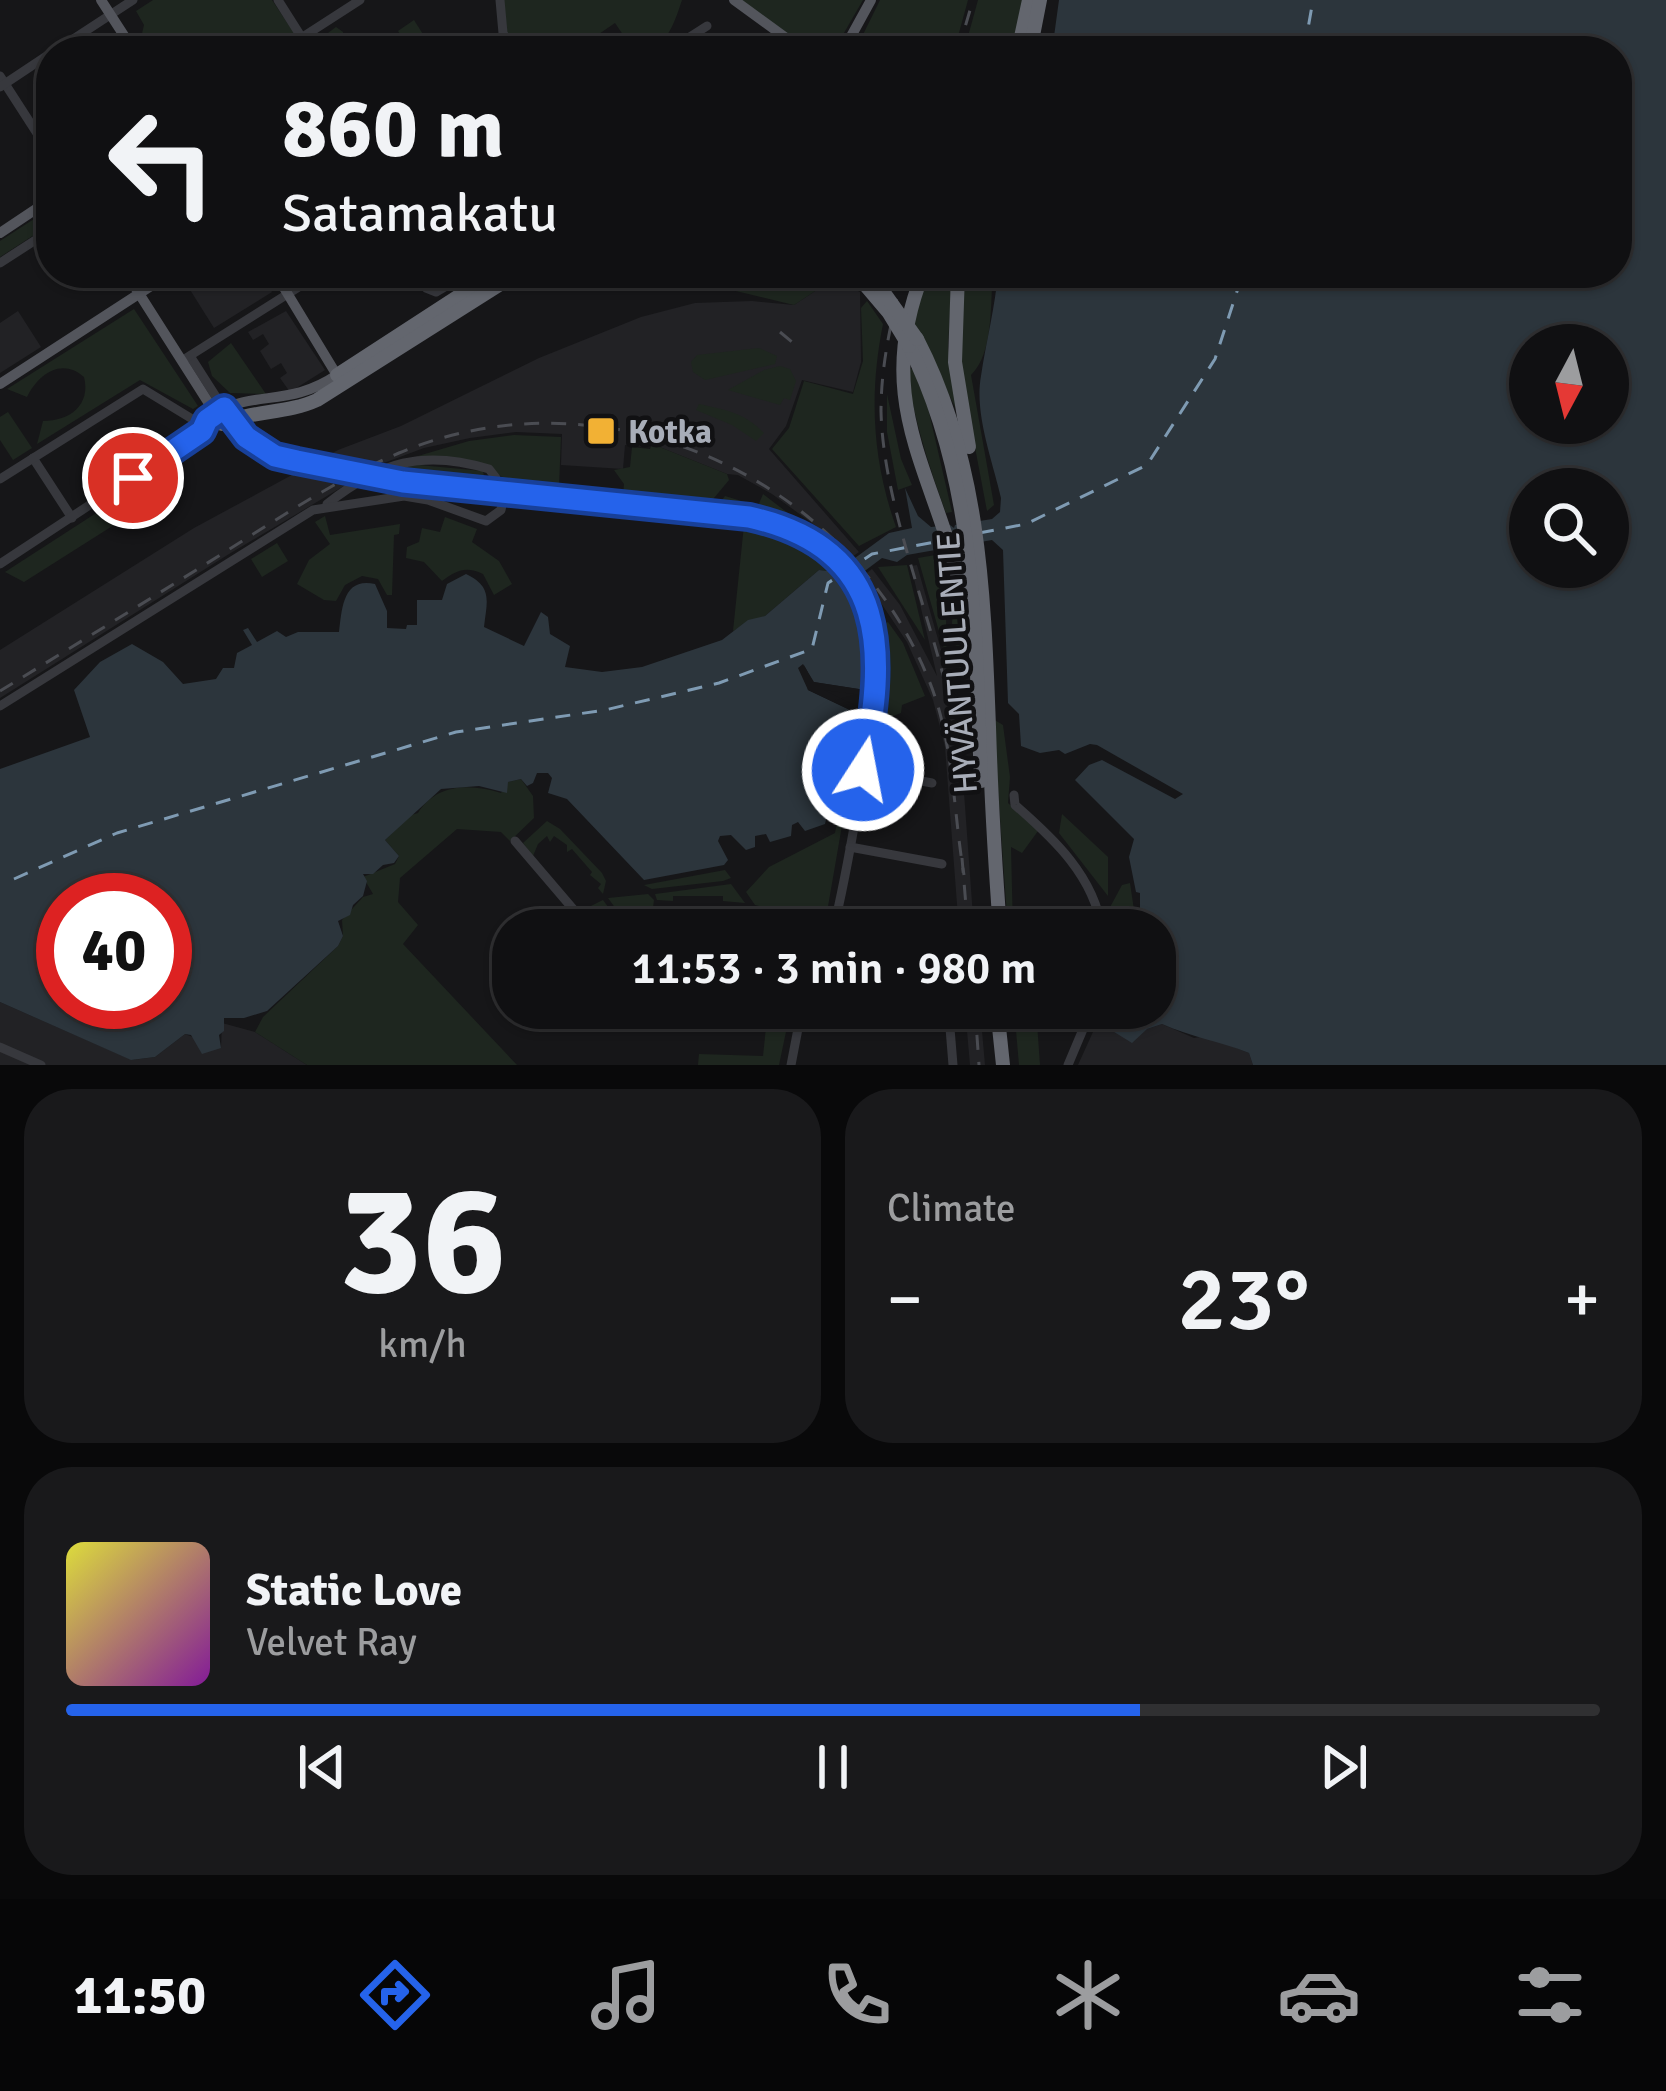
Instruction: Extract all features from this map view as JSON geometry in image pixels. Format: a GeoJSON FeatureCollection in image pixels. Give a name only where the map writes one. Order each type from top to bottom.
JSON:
{"type":"FeatureCollection","features":[{"type":"Feature","properties":{"kind":"highway"},"geometry":{"type":"LineString","coordinates":[[1021,36],[1029,0]]}},
{"type":"Feature","properties":{"kind":"highway"},"geometry":{"type":"LineString","coordinates":[[1033,36],[1040,0]]}},
{"type":"Feature","properties":{"kind":"highway"},"geometry":{"type":"LineString","coordinates":[[227,416],[308,405],[472,288]]}},
{"type":"Feature","properties":{"kind":"highway"},"geometry":{"type":"LineString","coordinates":[[340,380],[493,288]]}},
{"type":"Feature","properties":{"kind":"highway","name":"HYVÄNTUULENTIE"},"geometry":{"type":"LineString","coordinates":[[867,288],[913,343]]}},
{"type":"Feature","properties":{"kind":"highway","name":"HYVÄNTUULENTIE"},"geometry":{"type":"LineString","coordinates":[[879,288],[913,343],[968,511],[993,909]]}},
{"type":"Feature","properties":{"kind":"highway"},"geometry":{"type":"LineString","coordinates":[[918,288],[904,334],[902,399],[941,515],[968,557]]}},
{"type":"Feature","properties":{"kind":"highway"},"geometry":{"type":"LineString","coordinates":[[957,288],[954,339],[974,473],[968,511]]}},
{"type":"Feature","properties":{"kind":"highway","name":"HYVÄNTUULENTIE"},"geometry":{"type":"LineString","coordinates":[[968,557],[993,909]]}},
{"type":"Feature","properties":{"kind":"highway"},"geometry":{"type":"LineString","coordinates":[[1004,1029],[1007,1065]]}},
{"type":"Feature","properties":{"kind":"main road"},"geometry":{"type":"LineString","coordinates":[[101,0],[124,36]]}},
{"type":"Feature","properties":{"kind":"main road"},"geometry":{"type":"LineString","coordinates":[[734,0],[780,36]]}},
{"type":"Feature","properties":{"kind":"main road"},"geometry":{"type":"LineString","coordinates":[[853,36],[871,0]]}},
{"type":"Feature","properties":{"kind":"main road"},"geometry":{"type":"LineString","coordinates":[[0,232],[36,209]]}},
{"type":"Feature","properties":{"kind":"main road"},"geometry":{"type":"LineString","coordinates":[[136,288],[227,416],[340,380],[284,288]]}},
{"type":"Feature","properties":{"kind":"main road"},"geometry":{"type":"LineString","coordinates":[[0,384],[148,288]]}},
{"type":"Feature","properties":{"kind":"street"},"geometry":{"type":"LineString","coordinates":[[77,36],[133,0]]}},
{"type":"Feature","properties":{"kind":"street"},"geometry":{"type":"LineString","coordinates":[[278,0],[301,36]]}},
{"type":"Feature","properties":{"kind":"street"},"geometry":{"type":"LineString","coordinates":[[305,36],[360,0]]}},
{"type":"Feature","properties":{"kind":"street"},"geometry":{"type":"LineString","coordinates":[[500,0],[505,36]]}},
{"type":"Feature","properties":{"kind":"street"},"geometry":{"type":"LineString","coordinates":[[691,36],[707,26]]}},
{"type":"Feature","properties":{"kind":"street"},"geometry":{"type":"LineString","coordinates":[[36,62],[2,82],[36,133]]}},
{"type":"Feature","properties":{"kind":"street"},"geometry":{"type":"LineString","coordinates":[[0,263],[36,240]]}},
{"type":"Feature","properties":{"kind":"street"},"geometry":{"type":"LineString","coordinates":[[187,358],[297,288]]}},
{"type":"Feature","properties":{"kind":"street"},"geometry":{"type":"LineString","coordinates":[[0,479],[143,389],[202,428]]}},
{"type":"Feature","properties":{"kind":"street"},"geometry":{"type":"LineString","coordinates":[[0,564],[202,428],[227,416]]}},
{"type":"Feature","properties":{"kind":"street"},"geometry":{"type":"LineString","coordinates":[[227,416],[246,437],[275,456]]}},
{"type":"Feature","properties":{"kind":"street"},"geometry":{"type":"LineString","coordinates":[[227,416],[246,446],[275,456],[379,478],[749,517],[794,531],[837,561],[855,583],[870,615],[878,655],[878,691],[837,909]]}},
{"type":"Feature","properties":{"kind":"street"},"geometry":{"type":"LineString","coordinates":[[33,458],[72,518]]}},
{"type":"Feature","properties":{"kind":"street"},"geometry":{"type":"LineString","coordinates":[[0,706],[385,465],[422,461],[489,469],[501,491],[501,510],[486,521],[414,497],[324,506]]}},
{"type":"Feature","properties":{"kind":"street"},"geometry":{"type":"LineString","coordinates":[[358,482],[364,500]]}},
{"type":"Feature","properties":{"kind":"street"},"geometry":{"type":"LineString","coordinates":[[863,770],[932,783]]}},
{"type":"Feature","properties":{"kind":"street"},"geometry":{"type":"LineString","coordinates":[[1015,795],[1015,805],[1050,835],[1074,865],[1099,909]]}},
{"type":"Feature","properties":{"kind":"street"},"geometry":{"type":"LineString","coordinates":[[515,841],[573,909]]}},
{"type":"Feature","properties":{"kind":"street"},"geometry":{"type":"LineString","coordinates":[[850,847],[942,864]]}},
{"type":"Feature","properties":{"kind":"street"},"geometry":{"type":"LineString","coordinates":[[791,1065],[798,1029]]}},
{"type":"Feature","properties":{"kind":"street"},"geometry":{"type":"LineString","coordinates":[[951,1029],[953,1065]]}},
{"type":"Feature","properties":{"kind":"street"},"geometry":{"type":"LineString","coordinates":[[1068,1065],[1083,1029]]}},
{"type":"Feature","properties":{"kind":"street"},"geometry":{"type":"LineString","coordinates":[[0,1047],[41,1065]]}},
{"type":"Feature","properties":{"kind":"shaded area"},"geometry":{"type":"Polygon","coordinates":[[[153,0],[272,0],[294,33],[141,36],[144,25],[136,11],[153,0]]]}},
{"type":"Feature","properties":{"kind":"shaded area"},"geometry":{"type":"Polygon","coordinates":[[[500,0],[682,0],[667,36],[624,36],[615,23],[596,36],[503,33],[500,0]]]}},
{"type":"Feature","properties":{"kind":"shaded area"},"geometry":{"type":"Polygon","coordinates":[[[742,0],[863,0],[842,36],[793,36],[742,0]]]}},
{"type":"Feature","properties":{"kind":"shaded area"},"geometry":{"type":"Polygon","coordinates":[[[880,0],[968,0],[958,36],[862,36],[880,0]]]}},
{"type":"Feature","properties":{"kind":"shaded area"},"geometry":{"type":"Polygon","coordinates":[[[978,0],[1023,0],[1015,36],[968,36],[978,0]]]}},
{"type":"Feature","properties":{"kind":"shaded area"},"geometry":{"type":"Polygon","coordinates":[[[1059,0],[1666,0],[1666,1065],[1253,1065],[1249,1053],[1176,1029],[1176,909],[1140,909],[1129,857],[1134,839],[1075,780],[1089,765],[1102,760],[1175,799],[1183,794],[1097,745],[1065,754],[1021,746],[1019,714],[1008,703],[1003,550],[992,540],[907,555],[897,562],[882,558],[846,585],[865,629],[865,690],[813,682],[804,665],[808,690],[850,710],[825,824],[805,831],[798,822],[792,825],[791,836],[770,842],[766,834],[755,836],[755,847],[746,850],[731,835],[720,836],[728,860],[724,865],[644,880],[567,799],[548,793],[552,778],[548,773],[537,773],[527,786],[521,779],[508,782],[507,793],[479,786],[441,789],[385,840],[399,856],[373,874],[363,874],[367,881],[363,896],[350,915],[338,921],[343,936],[338,946],[267,1011],[224,1018],[221,1048],[202,1054],[191,1035],[185,1034],[155,1057],[131,1060],[61,1029],[192,1029],[192,873],[36,873],[36,1018],[0,1002],[0,769],[90,737],[74,690],[100,662],[132,644],[163,662],[183,684],[216,679],[223,668],[234,668],[237,653],[252,645],[243,630],[248,628],[257,642],[277,631],[286,637],[298,632],[339,632],[346,596],[364,583],[375,584],[387,611],[387,628],[406,629],[417,625],[417,600],[442,600],[447,584],[466,574],[484,590],[484,627],[524,646],[541,612],[548,617],[550,634],[570,646],[565,667],[602,672],[642,667],[722,640],[748,620],[765,616],[819,570],[836,572],[889,533],[912,528],[905,488],[918,516],[931,527],[954,528],[992,519],[1000,512],[1001,498],[982,422],[980,391],[996,288],[1632,288],[1632,36],[1054,36],[1059,0]]]}},
{"type":"Feature","properties":{"kind":"shaded area"},"geometry":{"type":"Polygon","coordinates":[[[414,20],[424,36],[401,36],[398,31],[414,20]]]}},
{"type":"Feature","properties":{"kind":"shaded area"},"geometry":{"type":"Polygon","coordinates":[[[336,27],[343,32],[343,36],[324,36],[336,27]]]}},
{"type":"Feature","properties":{"kind":"shaded area"},"geometry":{"type":"Polygon","coordinates":[[[36,218],[36,234],[0,257],[0,241],[36,218]]]}},
{"type":"Feature","properties":{"kind":"shaded area"},"geometry":{"type":"Polygon","coordinates":[[[189,288],[269,288],[272,292],[214,328],[189,288]]]}},
{"type":"Feature","properties":{"kind":"shaded area"},"geometry":{"type":"Polygon","coordinates":[[[723,288],[820,288],[794,305],[723,288]]]}},
{"type":"Feature","properties":{"kind":"shaded area"},"geometry":{"type":"Polygon","coordinates":[[[820,288],[860,292],[861,362],[853,392],[802,380],[786,426],[769,449],[859,552],[849,559],[827,534],[772,494],[738,475],[652,444],[625,445],[623,469],[561,465],[562,434],[516,432],[470,438],[381,464],[0,698],[0,650],[194,528],[338,450],[641,317],[695,303],[794,305],[820,288]]]}},
{"type":"Feature","properties":{"kind":"shaded area"},"geometry":{"type":"Polygon","coordinates":[[[922,288],[951,288],[948,347],[957,411],[911,318],[922,288]]]}},
{"type":"Feature","properties":{"kind":"shaded area"},"geometry":{"type":"Polygon","coordinates":[[[962,288],[992,288],[984,354],[971,375],[994,505],[987,511],[961,373],[962,288]]]}},
{"type":"Feature","properties":{"kind":"shaded area"},"geometry":{"type":"Polygon","coordinates":[[[867,301],[883,324],[875,426],[896,527],[859,546],[772,449],[789,428],[804,381],[853,394],[863,361],[861,308],[867,301]]]}},
{"type":"Feature","properties":{"kind":"shaded area"},"geometry":{"type":"Polygon","coordinates":[[[134,309],[198,406],[193,409],[140,380],[37,444],[43,421],[62,418],[81,403],[84,377],[59,368],[37,381],[27,397],[7,389],[134,309]]]}},
{"type":"Feature","properties":{"kind":"shaded area"},"geometry":{"type":"Polygon","coordinates":[[[18,311],[41,347],[0,373],[0,323],[18,311]]]}},
{"type":"Feature","properties":{"kind":"shaded area"},"geometry":{"type":"Polygon","coordinates":[[[286,311],[325,370],[290,392],[280,378],[287,373],[281,363],[271,369],[260,351],[269,344],[263,334],[253,340],[248,332],[286,311]]]}},
{"type":"Feature","properties":{"kind":"shaded area"},"geometry":{"type":"Polygon","coordinates":[[[231,343],[266,394],[230,393],[212,376],[208,362],[231,343]]]}},
{"type":"Feature","properties":{"kind":"shaded area"},"geometry":{"type":"Polygon","coordinates":[[[759,348],[777,356],[775,364],[705,380],[693,372],[691,362],[697,355],[759,348]]]}},
{"type":"Feature","properties":{"kind":"shaded area"},"geometry":{"type":"Polygon","coordinates":[[[906,368],[913,369],[928,408],[952,512],[946,513],[928,459],[906,368]]]}},
{"type":"Feature","properties":{"kind":"shaded area"},"geometry":{"type":"Polygon","coordinates":[[[790,369],[796,381],[790,400],[784,398],[780,405],[728,390],[764,370],[790,369]]]}},
{"type":"Feature","properties":{"kind":"shaded area"},"geometry":{"type":"Polygon","coordinates":[[[887,394],[901,459],[912,485],[898,490],[887,432],[887,394]]]}},
{"type":"Feature","properties":{"kind":"shaded area"},"geometry":{"type":"Polygon","coordinates":[[[699,404],[742,417],[764,433],[756,441],[696,410],[699,404]]]}},
{"type":"Feature","properties":{"kind":"shaded area"},"geometry":{"type":"Polygon","coordinates":[[[8,412],[32,448],[13,460],[0,440],[0,417],[8,412]]]}},
{"type":"Feature","properties":{"kind":"shaded area"},"geometry":{"type":"Polygon","coordinates":[[[514,435],[561,437],[559,487],[511,482],[482,465],[418,456],[469,441],[514,435]]]}},
{"type":"Feature","properties":{"kind":"shaded area"},"geometry":{"type":"Polygon","coordinates":[[[652,444],[727,474],[729,480],[709,504],[623,496],[624,484],[614,470],[630,467],[632,447],[650,449],[652,444]]]}},
{"type":"Feature","properties":{"kind":"shaded area"},"geometry":{"type":"Polygon","coordinates":[[[419,465],[483,471],[485,481],[398,471],[419,465]]]}},
{"type":"Feature","properties":{"kind":"shaded area"},"geometry":{"type":"Polygon","coordinates":[[[763,494],[810,530],[762,511],[719,504],[725,496],[758,506],[763,494]]]}},
{"type":"Feature","properties":{"kind":"shaded area"},"geometry":{"type":"Polygon","coordinates":[[[104,508],[114,525],[24,582],[5,572],[104,508]]]}},
{"type":"Feature","properties":{"kind":"shaded area"},"geometry":{"type":"Polygon","coordinates":[[[325,516],[330,535],[400,524],[399,534],[394,535],[392,595],[387,595],[378,579],[362,576],[345,585],[336,601],[324,600],[297,584],[309,560],[330,544],[315,522],[325,516]]]}},
{"type":"Feature","properties":{"kind":"shaded area"},"geometry":{"type":"Polygon","coordinates":[[[445,517],[477,529],[472,542],[499,561],[512,584],[494,595],[483,574],[462,570],[442,581],[424,562],[406,558],[407,547],[419,542],[422,528],[440,532],[445,517]]]}},
{"type":"Feature","properties":{"kind":"shaded area"},"geometry":{"type":"Polygon","coordinates":[[[744,525],[802,544],[836,572],[819,570],[765,616],[733,631],[744,525]]]}},
{"type":"Feature","properties":{"kind":"shaded area"},"geometry":{"type":"Polygon","coordinates":[[[277,543],[288,561],[262,577],[251,559],[277,543]]]}},
{"type":"Feature","properties":{"kind":"shaded area"},"geometry":{"type":"Polygon","coordinates":[[[941,554],[945,581],[948,663],[918,558],[941,554]]]}},
{"type":"Feature","properties":{"kind":"shaded area"},"geometry":{"type":"Polygon","coordinates":[[[907,565],[925,640],[878,567],[907,565]]]}},
{"type":"Feature","properties":{"kind":"shaded area"},"geometry":{"type":"Polygon","coordinates":[[[917,565],[958,710],[972,909],[957,909],[945,747],[933,700],[907,642],[863,576],[872,569],[900,605],[937,676],[911,566],[917,565]]]}},
{"type":"Feature","properties":{"kind":"shaded area"},"geometry":{"type":"Polygon","coordinates":[[[955,586],[963,689],[952,623],[955,586]]]}},
{"type":"Feature","properties":{"kind":"shaded area"},"geometry":{"type":"Polygon","coordinates":[[[888,622],[903,643],[925,696],[883,720],[888,669],[882,625],[888,622]]]}},
{"type":"Feature","properties":{"kind":"shaded area"},"geometry":{"type":"Polygon","coordinates":[[[862,710],[828,909],[755,905],[746,892],[769,867],[835,833],[862,710]]]}},
{"type":"Feature","properties":{"kind":"shaded area"},"geometry":{"type":"Polygon","coordinates":[[[993,719],[1003,725],[1010,777],[1008,803],[1038,831],[1022,853],[1011,847],[1012,909],[1007,909],[993,719]]]}},
{"type":"Feature","properties":{"kind":"shaded area"},"geometry":{"type":"Polygon","coordinates":[[[521,779],[533,796],[534,818],[510,841],[501,832],[457,829],[400,878],[398,902],[418,925],[403,944],[517,1065],[307,1065],[255,1032],[263,1017],[338,946],[342,920],[363,897],[373,894],[363,877],[395,864],[399,856],[385,840],[411,815],[444,791],[465,787],[501,793],[508,782],[521,779]]]}},
{"type":"Feature","properties":{"kind":"shaded area"},"geometry":{"type":"Polygon","coordinates":[[[1062,814],[1108,857],[1108,896],[1059,833],[1062,814]]]}},
{"type":"Feature","properties":{"kind":"shaded area"},"geometry":{"type":"Polygon","coordinates":[[[547,821],[602,873],[606,881],[603,894],[592,872],[554,836],[538,844],[533,856],[523,843],[547,821]]]}},
{"type":"Feature","properties":{"kind":"shaded area"},"geometry":{"type":"Polygon","coordinates":[[[725,870],[731,878],[723,881],[652,889],[644,885],[725,870]]]}},
{"type":"Feature","properties":{"kind":"shaded area"},"geometry":{"type":"Polygon","coordinates":[[[1130,883],[1134,909],[1109,909],[1122,885],[1130,883]]]}},
{"type":"Feature","properties":{"kind":"shaded area"},"geometry":{"type":"Polygon","coordinates":[[[731,884],[745,903],[723,901],[723,896],[657,900],[655,894],[731,884]]]}},
{"type":"Feature","properties":{"kind":"shaded area"},"geometry":{"type":"Polygon","coordinates":[[[648,894],[654,900],[653,909],[616,909],[608,898],[648,894]]]}},
{"type":"Feature","properties":{"kind":"shaded area"},"geometry":{"type":"Polygon","coordinates":[[[603,900],[609,909],[585,909],[603,900]]]}},
{"type":"Feature","properties":{"kind":"shaded area"},"geometry":{"type":"Polygon","coordinates":[[[0,1002],[36,1018],[36,1029],[61,1029],[132,1060],[155,1057],[185,1034],[221,1048],[222,1023],[255,1032],[307,1065],[0,1065],[0,1002]]]}},
{"type":"Feature","properties":{"kind":"shaded area"},"geometry":{"type":"Polygon","coordinates":[[[766,1029],[787,1029],[779,1065],[698,1065],[699,1054],[763,1056],[766,1029]]]}},
{"type":"Feature","properties":{"kind":"shaded area"},"geometry":{"type":"Polygon","coordinates":[[[967,1029],[982,1029],[985,1065],[970,1065],[967,1029]]]}},
{"type":"Feature","properties":{"kind":"shaded area"},"geometry":{"type":"Polygon","coordinates":[[[1016,1029],[1037,1029],[1040,1065],[1019,1065],[1016,1029]]]}},
{"type":"Feature","properties":{"kind":"shaded area"},"geometry":{"type":"Polygon","coordinates":[[[1094,1029],[1173,1029],[1249,1053],[1253,1065],[1078,1065],[1094,1029]]]}},
{"type":"Feature","properties":{"kind":"shaded area"},"geometry":{"type":"Polygon","coordinates":[[[1111,1029],[1147,1029],[1132,1043],[1111,1029]]]}},
{"type":"Feature","properties":{"kind":"pier"},"geometry":{"type":"Polygon","coordinates":[[[803,664],[814,682],[865,690],[861,695],[824,690],[854,705],[850,710],[808,690],[798,668],[803,664]]]}},
{"type":"Feature","properties":{"kind":"ferry route"},"geometry":{"type":"LineString","coordinates":[[1307,36],[1313,0]]}},
{"type":"Feature","properties":{"kind":"ferry route"},"geometry":{"type":"LineString","coordinates":[[979,533],[1026,524],[1147,465],[1215,359],[1238,288]]}},
{"type":"Feature","properties":{"kind":"ferry route"},"geometry":{"type":"LineString","coordinates":[[14,879],[117,833],[456,732],[605,710],[719,683],[812,649],[828,583],[872,554],[940,541]]}},
{"type":"Feature","properties":{"kind":"railway"},"geometry":{"type":"LineString","coordinates":[[962,36],[973,0]]}},
{"type":"Feature","properties":{"kind":"railway"},"geometry":{"type":"LineString","coordinates":[[899,288],[883,376],[884,445],[897,516],[947,691]]}},
{"type":"Feature","properties":{"kind":"railway"},"geometry":{"type":"LineString","coordinates":[[780,332],[797,346]]}},
{"type":"Feature","properties":{"kind":"railway"},"geometry":{"type":"LineString","coordinates":[[0,691],[306,501],[399,453],[477,430],[557,423],[635,433],[710,457],[778,495],[839,545],[890,607],[937,702],[964,875]]}},
{"type":"Feature","properties":{"kind":"railway"},"geometry":{"type":"LineString","coordinates":[[962,858],[966,909]]}},
{"type":"Feature","properties":{"kind":"railway"},"geometry":{"type":"LineString","coordinates":[[976,1029],[979,1065]]}},
{"type":"Feature","properties":{"kind":"place","name":"Kotka"},"geometry":{"type":"Point","coordinates":[601,431]}},
{"type":"Feature","properties":{"kind":"route"},"geometry":{"type":"LineString","coordinates":[[133,478],[202,431],[202,425],[224,408],[246,437],[275,456],[297,461],[403,482],[749,517],[794,531],[837,561],[862,594],[870,615],[877,642],[878,691],[863,770]]}}]}
